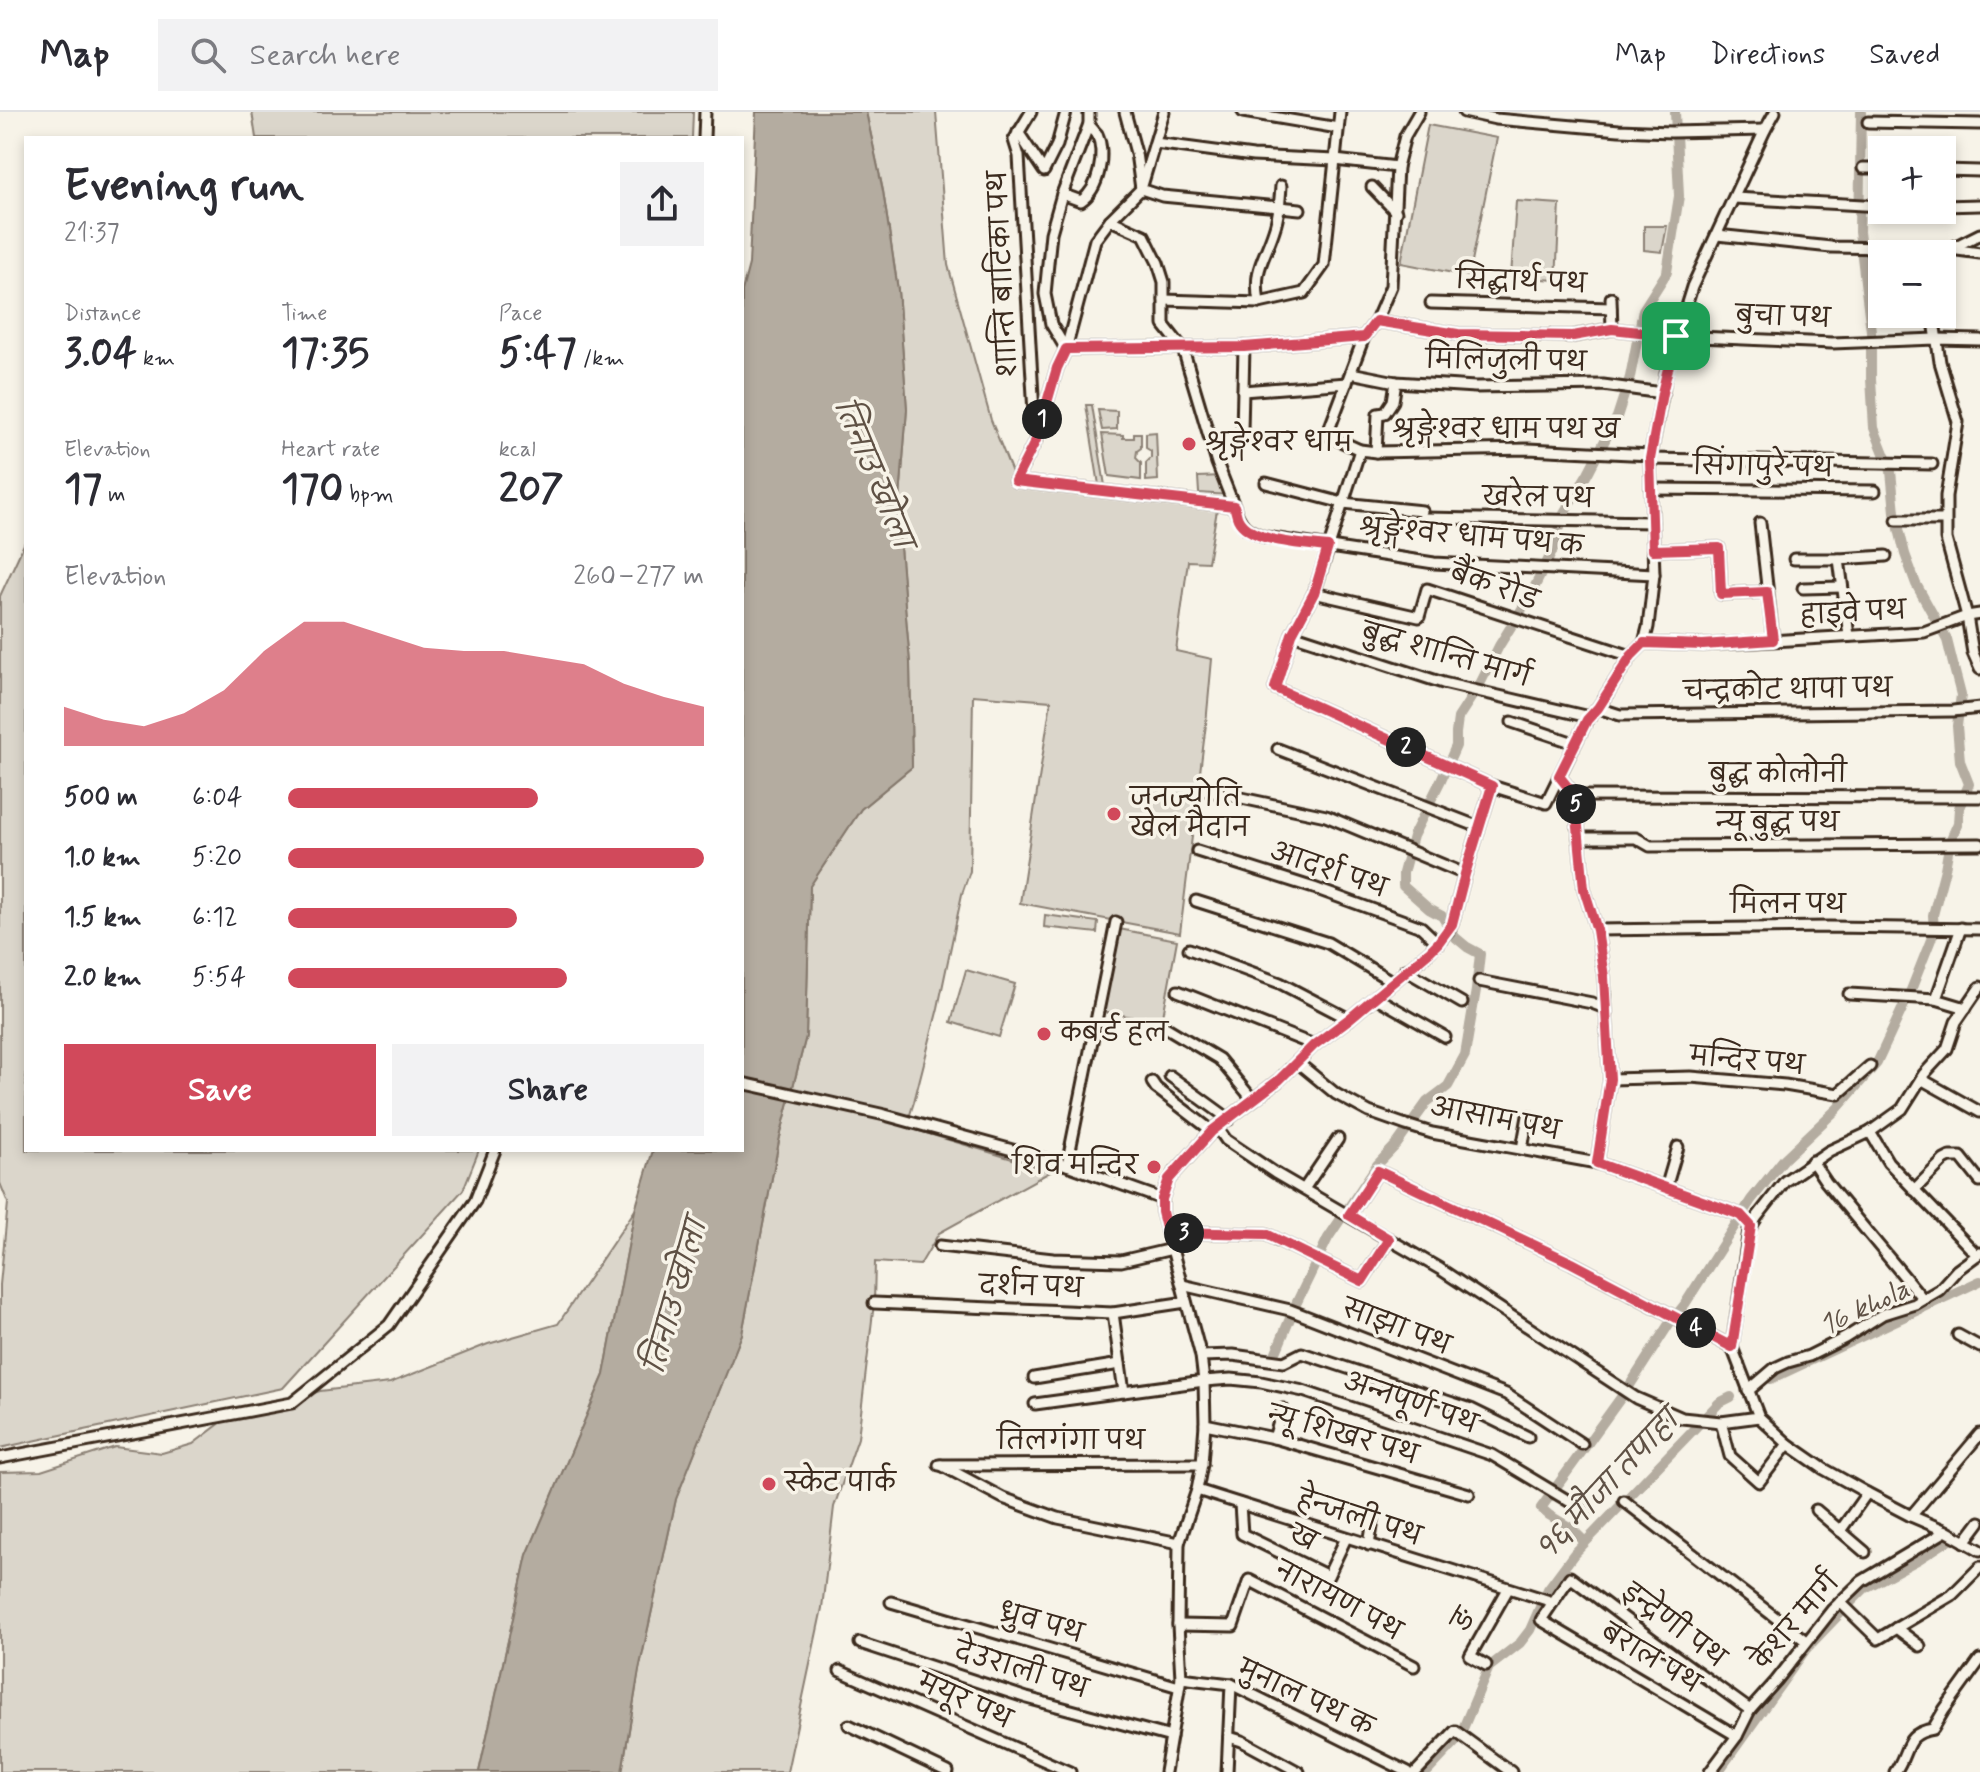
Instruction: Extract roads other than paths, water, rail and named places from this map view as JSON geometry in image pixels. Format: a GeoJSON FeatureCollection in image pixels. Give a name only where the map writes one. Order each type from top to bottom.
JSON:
{"type":"FeatureCollection","features":[{"type":"Feature","properties":{"kind":"street"},"geometry":{"type":"LineString","coordinates":[[704,136],[705,112]]}},
{"type":"Feature","properties":{"kind":"street","name":"शान्ति बाटिका पथ"},"geometry":{"type":"LineString","coordinates":[[1031,112],[1014,140],[1019,156],[1036,440]]}},
{"type":"Feature","properties":{"kind":"street"},"geometry":{"type":"LineString","coordinates":[[1018,132],[1044,171],[1057,145],[1066,112]]}},
{"type":"Feature","properties":{"kind":"street"},"geometry":{"type":"LineString","coordinates":[[1066,349],[1051,324],[1045,294],[1051,233],[1062,194],[1089,124],[1089,112]]}},
{"type":"Feature","properties":{"kind":"street"},"geometry":{"type":"LineString","coordinates":[[1125,112],[1136,153],[1141,189]]}},
{"type":"Feature","properties":{"kind":"street"},"geometry":{"type":"LineString","coordinates":[[1164,112],[1141,189],[1095,240],[1066,349],[1057,368],[1036,440],[1015,481],[1234,506]]}},
{"type":"Feature","properties":{"kind":"street"},"geometry":{"type":"LineString","coordinates":[[1243,112],[1338,128]]}},
{"type":"Feature","properties":{"kind":"street"},"geometry":{"type":"LineString","coordinates":[[1164,300],[1259,303],[1304,293],[1324,265],[1340,112]]}},
{"type":"Feature","properties":{"kind":"street"},"geometry":{"type":"LineString","coordinates":[[1419,112],[1405,136],[1397,167],[1391,286],[1376,321],[1364,337],[1327,435],[1360,450],[1314,593],[1292,634],[1275,688],[1492,786],[1546,803],[1589,717],[1631,656],[1644,643],[1654,574],[1650,457],[1676,336],[1692,287],[1775,112]]}},
{"type":"Feature","properties":{"kind":"street"},"geometry":{"type":"LineString","coordinates":[[1464,112],[1496,119],[1619,130],[1765,130]]}},
{"type":"Feature","properties":{"kind":"street"},"geometry":{"type":"LineString","coordinates":[[1868,122],[1980,124]]}},
{"type":"Feature","properties":{"kind":"street"},"geometry":{"type":"LineString","coordinates":[[1062,194],[1081,201],[1089,196],[1102,164],[1097,134],[1089,124]]}},
{"type":"Feature","properties":{"kind":"street"},"geometry":{"type":"LineString","coordinates":[[1155,143],[1253,156],[1397,167]]}},
{"type":"Feature","properties":{"kind":"street"},"geometry":{"type":"LineString","coordinates":[[1863,168],[1868,168]]}},
{"type":"Feature","properties":{"kind":"street"},"geometry":{"type":"LineString","coordinates":[[1956,170],[1980,171]]}},
{"type":"Feature","properties":{"kind":"street"},"geometry":{"type":"LineString","coordinates":[[1259,303],[1256,286],[1259,265],[1275,229],[1281,186]]}},
{"type":"Feature","properties":{"kind":"street"},"geometry":{"type":"LineString","coordinates":[[1372,187],[1396,212]]}},
{"type":"Feature","properties":{"kind":"street"},"geometry":{"type":"LineString","coordinates":[[1141,189],[1162,196],[1300,209]]}},
{"type":"Feature","properties":{"kind":"street"},"geometry":{"type":"LineString","coordinates":[[1734,198],[1868,205]]}},
{"type":"Feature","properties":{"kind":"street"},"geometry":{"type":"LineString","coordinates":[[1956,206],[1980,205]]}},
{"type":"Feature","properties":{"kind":"street","name":"श्रृङ्गेश्वर धाम पथ क"},"geometry":{"type":"LineString","coordinates":[[1110,220],[1144,235],[1164,282],[1164,325],[1183,349],[1238,521],[1251,532],[1265,537],[1434,563],[1654,574]]}},
{"type":"Feature","properties":{"kind":"street"},"geometry":{"type":"LineString","coordinates":[[1956,246],[1980,234]]}},
{"type":"Feature","properties":{"kind":"street"},"geometry":{"type":"LineString","coordinates":[[1717,235],[1868,247]]}},
{"type":"Feature","properties":{"kind":"street"},"geometry":{"type":"LineString","coordinates":[[1956,250],[1980,253]]}},
{"type":"Feature","properties":{"kind":"street","name":"सिद्धार्थ पथ"},"geometry":{"type":"LineString","coordinates":[[1431,303],[1611,303],[1615,329]]}},
{"type":"Feature","properties":{"kind":"street","name":"सिद्धार्थ पथ"},"geometry":{"type":"LineString","coordinates":[[1376,321],[1458,334],[1573,336],[1615,329],[1676,336]]}},
{"type":"Feature","properties":{"kind":"street"},"geometry":{"type":"LineString","coordinates":[[1935,328],[1940,362],[1958,422],[1946,496],[1946,539],[1967,616],[1973,653],[1980,669]]}},
{"type":"Feature","properties":{"kind":"street","name":"बुचा पथ"},"geometry":{"type":"LineString","coordinates":[[1676,336],[1832,343],[1980,340]]}},
{"type":"Feature","properties":{"kind":"street"},"geometry":{"type":"LineString","coordinates":[[1066,349],[1244,347],[1364,337]]}},
{"type":"Feature","properties":{"kind":"street"},"geometry":{"type":"LineString","coordinates":[[1242,431],[1244,347]]}},
{"type":"Feature","properties":{"kind":"street","name":"मिलिजुली पथ"},"geometry":{"type":"LineString","coordinates":[[1351,373],[1396,382],[1475,387],[1603,385],[1662,393]]}},
{"type":"Feature","properties":{"kind":"street"},"geometry":{"type":"LineString","coordinates":[[1376,452],[1378,414],[1385,413],[1393,401],[1396,382]]}},
{"type":"Feature","properties":{"kind":"street"},"geometry":{"type":"LineString","coordinates":[[1243,391],[1347,383]]}},
{"type":"Feature","properties":{"kind":"street","name":"श्रृङ्गेश्वर धाम पथ ख"},"geometry":{"type":"LineString","coordinates":[[1360,450],[1528,449],[1650,457],[1932,464]]}},
{"type":"Feature","properties":{"kind":"street","name":"खरेल पथ"},"geometry":{"type":"LineString","coordinates":[[1266,483],[1343,503],[1423,515],[1652,522]]}},
{"type":"Feature","properties":{"kind":"street","name":"सिंगापुरे पथ"},"geometry":{"type":"LineString","coordinates":[[1651,489],[1875,491]]}},
{"type":"Feature","properties":{"kind":"street"},"geometry":{"type":"LineString","coordinates":[[1897,520],[1945,520]]}},
{"type":"Feature","properties":{"kind":"street"},"geometry":{"type":"LineString","coordinates":[[1760,523],[1773,640]]}},
{"type":"Feature","properties":{"kind":"street"},"geometry":{"type":"LineString","coordinates":[[1653,550],[1719,548],[1721,594],[1767,592]]}},
{"type":"Feature","properties":{"kind":"street"},"geometry":{"type":"LineString","coordinates":[[1794,559],[1886,556]]}},
{"type":"Feature","properties":{"kind":"street"},"geometry":{"type":"LineString","coordinates":[[1839,559],[1849,636]]}},
{"type":"Feature","properties":{"kind":"street"},"geometry":{"type":"LineString","coordinates":[[1803,588],[1842,587]]}},
{"type":"Feature","properties":{"kind":"street","name":"बैंक रोड"},"geometry":{"type":"LineString","coordinates":[[1314,593],[1419,617],[1427,589],[1631,656]]}},
{"type":"Feature","properties":{"kind":"street","name":"हाइवे पथ"},"geometry":{"type":"LineString","coordinates":[[1644,643],[1703,645],[1924,632],[1980,614]]}},
{"type":"Feature","properties":{"kind":"street","name":"बुद्ध शान्ति मार्ग"},"geometry":{"type":"LineString","coordinates":[[1292,634],[1443,683],[1589,717]]}},
{"type":"Feature","properties":{"kind":"street","name":"चन्द्रकोट थापा पथ"},"geometry":{"type":"LineString","coordinates":[[1598,708],[1620,715],[1980,708]]}},
{"type":"Feature","properties":{"kind":"street"},"geometry":{"type":"LineString","coordinates":[[1512,722],[1574,743]]}},
{"type":"Feature","properties":{"kind":"street"},"geometry":{"type":"LineString","coordinates":[[1278,749],[1479,827]]}},
{"type":"Feature","properties":{"kind":"street"},"geometry":{"type":"LineString","coordinates":[[1559,776],[1575,796],[1584,889],[1597,930],[1604,977],[1610,1079],[1597,1163]]}},
{"type":"Feature","properties":{"kind":"street"},"geometry":{"type":"LineString","coordinates":[[1165,1772],[1180,1682],[1179,1543],[1197,1490],[1205,1424],[1201,1356],[1162,1212],[1162,1199],[1169,1179],[1215,1129],[1279,1080],[1314,1045],[1438,943],[1450,928],[1492,786]]}},
{"type":"Feature","properties":{"kind":"street"},"geometry":{"type":"LineString","coordinates":[[1204,790],[1326,816],[1465,874]]}},
{"type":"Feature","properties":{"kind":"street","name":"बुद्ध कोलोनी"},"geometry":{"type":"LineString","coordinates":[[1575,796],[1980,797]]}},
{"type":"Feature","properties":{"kind":"street","name":"न्यू बुद्ध पथ"},"geometry":{"type":"LineString","coordinates":[[1579,838],[1636,838],[1650,846],[1980,844]]}},
{"type":"Feature","properties":{"kind":"street","name":"आदर्श पथ"},"geometry":{"type":"LineString","coordinates":[[1197,851],[1314,888],[1421,927],[1438,943]]}},
{"type":"Feature","properties":{"kind":"street"},"geometry":{"type":"LineString","coordinates":[[1196,901],[1328,943],[1393,982]]}},
{"type":"Feature","properties":{"kind":"street"},"geometry":{"type":"LineString","coordinates":[[1067,1165],[1116,922]]}},
{"type":"Feature","properties":{"kind":"street"},"geometry":{"type":"LineString","coordinates":[[1936,999],[1958,928]]}},
{"type":"Feature","properties":{"kind":"street","name":"मिलन पथ"},"geometry":{"type":"LineString","coordinates":[[1597,930],[1980,929]]}},
{"type":"Feature","properties":{"kind":"street"},"geometry":{"type":"LineString","coordinates":[[1189,949],[1280,983],[1349,1019]]}},
{"type":"Feature","properties":{"kind":"street"},"geometry":{"type":"LineString","coordinates":[[1405,970],[1462,1003]]}},
{"type":"Feature","properties":{"kind":"street"},"geometry":{"type":"LineString","coordinates":[[1479,981],[1605,1008]]}},
{"type":"Feature","properties":{"kind":"street"},"geometry":{"type":"LineString","coordinates":[[1980,987],[1956,1022],[1947,1049],[1921,1079],[1902,1109],[1870,1132],[1812,1161],[1785,1181],[1750,1226],[1732,1347],[1759,1417],[1788,1444],[1867,1493],[1980,1550]]}},
{"type":"Feature","properties":{"kind":"street"},"geometry":{"type":"LineString","coordinates":[[1178,991],[1314,1045]]}},
{"type":"Feature","properties":{"kind":"street"},"geometry":{"type":"LineString","coordinates":[[1849,994],[1936,999],[1966,1008]]}},
{"type":"Feature","properties":{"kind":"street"},"geometry":{"type":"LineString","coordinates":[[1375,997],[1445,1037]]}},
{"type":"Feature","properties":{"kind":"street"},"geometry":{"type":"LineString","coordinates":[[1162,1025],[1219,1059],[1253,1100]]}},
{"type":"Feature","properties":{"kind":"street","name":"आसाम पथ"},"geometry":{"type":"LineString","coordinates":[[1297,1062],[1336,1094],[1369,1112],[1432,1133],[1597,1163],[1741,1215],[1750,1226]]}},
{"type":"Feature","properties":{"kind":"street","name":"मन्दिर पथ"},"geometry":{"type":"LineString","coordinates":[[1610,1079],[1691,1077],[1785,1085],[1838,1094],[1870,1066]]}},
{"type":"Feature","properties":{"kind":"street"},"geometry":{"type":"LineString","coordinates":[[1170,1076],[1229,1119]]}},
{"type":"Feature","properties":{"kind":"street"},"geometry":{"type":"LineString","coordinates":[[1921,1079],[1980,1112]]}},
{"type":"Feature","properties":{"kind":"street"},"geometry":{"type":"LineString","coordinates":[[1152,1082],[1226,1140],[1275,1173],[1440,1269],[1636,1398],[1682,1418],[1721,1422],[1759,1417]]}},
{"type":"Feature","properties":{"kind":"street"},"geometry":{"type":"LineString","coordinates":[[744,1083],[885,1115],[1067,1165],[1162,1199]]}},
{"type":"Feature","properties":{"kind":"street"},"geometry":{"type":"LineString","coordinates":[[1522,1149],[1528,1116]]}},
{"type":"Feature","properties":{"kind":"street"},"geometry":{"type":"LineString","coordinates":[[1748,1391],[1775,1368],[1809,1356],[1883,1314],[1915,1304],[1939,1290],[1957,1270],[1979,1254],[1888,1162],[1870,1132]]}},
{"type":"Feature","properties":{"kind":"street"},"geometry":{"type":"LineString","coordinates":[[1304,1189],[1338,1139]]}},
{"type":"Feature","properties":{"kind":"street"},"geometry":{"type":"LineString","coordinates":[[1666,1188],[1678,1147]]}},
{"type":"Feature","properties":{"kind":"street"},"geometry":{"type":"LineString","coordinates":[[0,1458],[292,1403],[389,1325],[475,1201],[494,1152]]}},
{"type":"Feature","properties":{"kind":"street"},"geometry":{"type":"LineString","coordinates":[[1914,1190],[1950,1157],[1961,1157],[1980,1181]]}},
{"type":"Feature","properties":{"kind":"street"},"geometry":{"type":"LineString","coordinates":[[1812,1161],[1923,1299]]}},
{"type":"Feature","properties":{"kind":"street"},"geometry":{"type":"LineString","coordinates":[[1346,1213],[1378,1171],[1572,1263],[1732,1347]]}},
{"type":"Feature","properties":{"kind":"street"},"geometry":{"type":"LineString","coordinates":[[1167,1232],[1266,1234],[1362,1281],[1389,1239]]}},
{"type":"Feature","properties":{"kind":"street"},"geometry":{"type":"LineString","coordinates":[[940,1246],[1053,1259],[1121,1261],[1172,1249]]}},
{"type":"Feature","properties":{"kind":"street","name":"साझा पथ"},"geometry":{"type":"LineString","coordinates":[[1182,1285],[1293,1312],[1506,1394],[1582,1444]]}},
{"type":"Feature","properties":{"kind":"street","name":"दर्शन पथ"},"geometry":{"type":"LineString","coordinates":[[874,1303],[1113,1313],[1186,1302]]}},
{"type":"Feature","properties":{"kind":"street"},"geometry":{"type":"LineString","coordinates":[[1113,1313],[1124,1392]]}},
{"type":"Feature","properties":{"kind":"street"},"geometry":{"type":"LineString","coordinates":[[1958,1335],[1980,1347]]}},
{"type":"Feature","properties":{"kind":"street"},"geometry":{"type":"LineString","coordinates":[[1201,1356],[1233,1355],[1284,1362],[1302,1353],[1471,1409],[1528,1437]]}},
{"type":"Feature","properties":{"kind":"street"},"geometry":{"type":"LineString","coordinates":[[1034,1378],[1120,1364]]}},
{"type":"Feature","properties":{"kind":"street","name":"अन्नपूर्ण पथ"},"geometry":{"type":"LineString","coordinates":[[1035,1404],[1204,1381],[1231,1379],[1261,1382],[1303,1391],[1492,1455],[1587,1512]]}},
{"type":"Feature","properties":{"kind":"street"},"geometry":{"type":"LineString","coordinates":[[1274,1438],[1283,1409]]}},
{"type":"Feature","properties":{"kind":"street"},"geometry":{"type":"LineString","coordinates":[[1721,1422],[1730,1456],[1759,1482],[1788,1444]]}},
{"type":"Feature","properties":{"kind":"street","name":"न्यू शिखर पथ"},"geometry":{"type":"LineString","coordinates":[[1205,1424],[1274,1438],[1469,1494]]}},
{"type":"Feature","properties":{"kind":"street"},"geometry":{"type":"LineString","coordinates":[[1911,1516],[1980,1434]]}},
{"type":"Feature","properties":{"kind":"street","name":"तिलगंगा पथ"},"geometry":{"type":"LineString","coordinates":[[1179,1543],[1058,1518],[1003,1498],[939,1465],[1202,1464]]}},
{"type":"Feature","properties":{"kind":"street","name":"हेन्जली पथ"},"geometry":{"type":"LineString","coordinates":[[1197,1490],[1545,1600]]}},
{"type":"Feature","properties":{"kind":"street"},"geometry":{"type":"LineString","coordinates":[[1840,1531],[1867,1493]]}},
{"type":"Feature","properties":{"kind":"street"},"geometry":{"type":"LineString","coordinates":[[1624,1501],[1806,1641]]}},
{"type":"Feature","properties":{"kind":"street","name":"ख"},"geometry":{"type":"LineString","coordinates":[[1240,1504],[1242,1534],[1328,1576],[1346,1538]]}},
{"type":"Feature","properties":{"kind":"street"},"geometry":{"type":"LineString","coordinates":[[1816,1510],[1865,1552]]}},
{"type":"Feature","properties":{"kind":"street"},"geometry":{"type":"LineString","coordinates":[[1369,1545],[1373,1520]]}},
{"type":"Feature","properties":{"kind":"street"},"geometry":{"type":"LineString","coordinates":[[1965,1542],[1980,1522]]}},
{"type":"Feature","properties":{"kind":"street","name":"केशर मार्ग"},"geometry":{"type":"LineString","coordinates":[[1710,1772],[1737,1736],[1750,1710],[1806,1641],[1844,1607],[1862,1581],[1946,1531]]}},
{"type":"Feature","properties":{"kind":"street"},"geometry":{"type":"LineString","coordinates":[[1844,1607],[1878,1639],[1952,1595],[1980,1567]]}},
{"type":"Feature","properties":{"kind":"street","name":"इन्द्रेणी पथ"},"geometry":{"type":"LineString","coordinates":[[1545,1600],[1570,1577],[1750,1710]]}},
{"type":"Feature","properties":{"kind":"street","name":"नारायण पथ"},"geometry":{"type":"LineString","coordinates":[[1178,1625],[1233,1626],[1249,1580],[1414,1666]]}},
{"type":"Feature","properties":{"kind":"street","name":"ङ"},"geometry":{"type":"LineString","coordinates":[[1486,1665],[1470,1656],[1508,1589]]}},
{"type":"Feature","properties":{"kind":"street","name":"बराल पथ"},"geometry":{"type":"LineString","coordinates":[[1545,1600],[1541,1620],[1737,1736]]}},
{"type":"Feature","properties":{"kind":"street","name":"ध्रुव पथ"},"geometry":{"type":"LineString","coordinates":[[891,1602],[1180,1682]]}},
{"type":"Feature","properties":{"kind":"street"},"geometry":{"type":"LineString","coordinates":[[1896,1628],[1920,1646]]}},
{"type":"Feature","properties":{"kind":"street","name":"देउराली पथ"},"geometry":{"type":"LineString","coordinates":[[860,1643],[1027,1698],[1171,1737]]}},
{"type":"Feature","properties":{"kind":"street"},"geometry":{"type":"LineString","coordinates":[[1895,1772],[1903,1762],[1910,1739],[1920,1731],[1933,1729],[1980,1660]]}},
{"type":"Feature","properties":{"kind":"street","name":"मयूर पथ"},"geometry":{"type":"LineString","coordinates":[[840,1671],[1070,1772]]}},
{"type":"Feature","properties":{"kind":"street","name":"मुनाल पथ क"},"geometry":{"type":"LineString","coordinates":[[1180,1682],[1231,1684],[1408,1772]]}},
{"type":"Feature","properties":{"kind":"street"},"geometry":{"type":"LineString","coordinates":[[1227,1772],[1231,1684]]}},
{"type":"Feature","properties":{"kind":"street"},"geometry":{"type":"LineString","coordinates":[[849,1725],[948,1772]]}},
{"type":"Feature","properties":{"kind":"street"},"geometry":{"type":"LineString","coordinates":[[1416,1772],[1455,1731],[1511,1772]]}},
{"type":"Feature","properties":{"kind":"street"},"geometry":{"type":"LineString","coordinates":[[1229,1737],[1299,1772]]}},
{"type":"Feature","properties":{"kind":"water","name":"तिनाउ खोला"},"geometry":{"type":"Polygon","coordinates":[[[756,112],[866,112],[883,191],[898,290],[907,409],[898,524],[910,663],[912,767],[861,809],[810,886],[806,1036],[779,1141],[742,1334],[676,1499],[639,1670],[622,1772],[479,1772],[527,1555],[604,1375],[635,1210],[652,1152],[744,1152],[744,283],[749,264],[756,112]]]}},
{"type":"Feature","properties":{"kind":"waterway"},"geometry":{"type":"LineString","coordinates":[[1274,1357],[1328,1238],[1377,1165],[1397,1144],[1427,1102],[1448,1086],[1465,1055],[1480,954],[1455,937],[1442,916],[1403,886],[1403,873],[1413,836],[1456,746],[1458,718],[1530,596],[1553,550],[1565,511],[1617,417],[1630,377],[1643,310],[1667,272],[1679,196],[1675,112]]}},
{"type":"Feature","properties":{"kind":"waterway"},"geometry":{"type":"LineString","coordinates":[[1585,1542],[1571,1528],[1541,1508],[1630,1385],[1751,1200],[1784,1159],[1837,1109],[1877,1063],[1934,932],[1933,915],[1950,841],[1969,784],[1960,761],[1957,726],[1961,695],[1947,640],[1916,584],[1905,554],[1895,512],[1891,471],[1874,428],[1871,331],[1859,232],[1861,112]]}},
{"type":"Feature","properties":{"kind":"waterway","name":"16 khola"},"geometry":{"type":"LineString","coordinates":[[1771,1379],[1980,1281]]}},
{"type":"Feature","properties":{"kind":"waterway","name":"१६ मौजा तपाहा"},"geometry":{"type":"LineString","coordinates":[[1427,1772],[1459,1738],[1489,1667],[1520,1643],[1530,1630],[1548,1589],[1574,1554],[1719,1403],[1731,1397]]}},
{"type":"Feature","properties":{"kind":"waterway"},"geometry":{"type":"LineString","coordinates":[[1718,1772],[1806,1649],[1865,1588],[1955,1536]]}},
{"type":"Feature","properties":{"kind":"place","name":"श्रृङ्गेश्वर धाम"},"geometry":{"type":"Point","coordinates":[1189,444]}},
{"type":"Feature","properties":{"kind":"place","name":"जनज्योति खेल मैदान"},"geometry":{"type":"Point","coordinates":[1114,814]}},
{"type":"Feature","properties":{"kind":"place","name":"कबर्ड हल"},"geometry":{"type":"Point","coordinates":[1044,1034]}},
{"type":"Feature","properties":{"kind":"place","name":"शिव मन्दिर"},"geometry":{"type":"Point","coordinates":[1154,1167]}},
{"type":"Feature","properties":{"kind":"place","name":"स्केट पार्क"},"geometry":{"type":"Point","coordinates":[769,1484]}}]}
